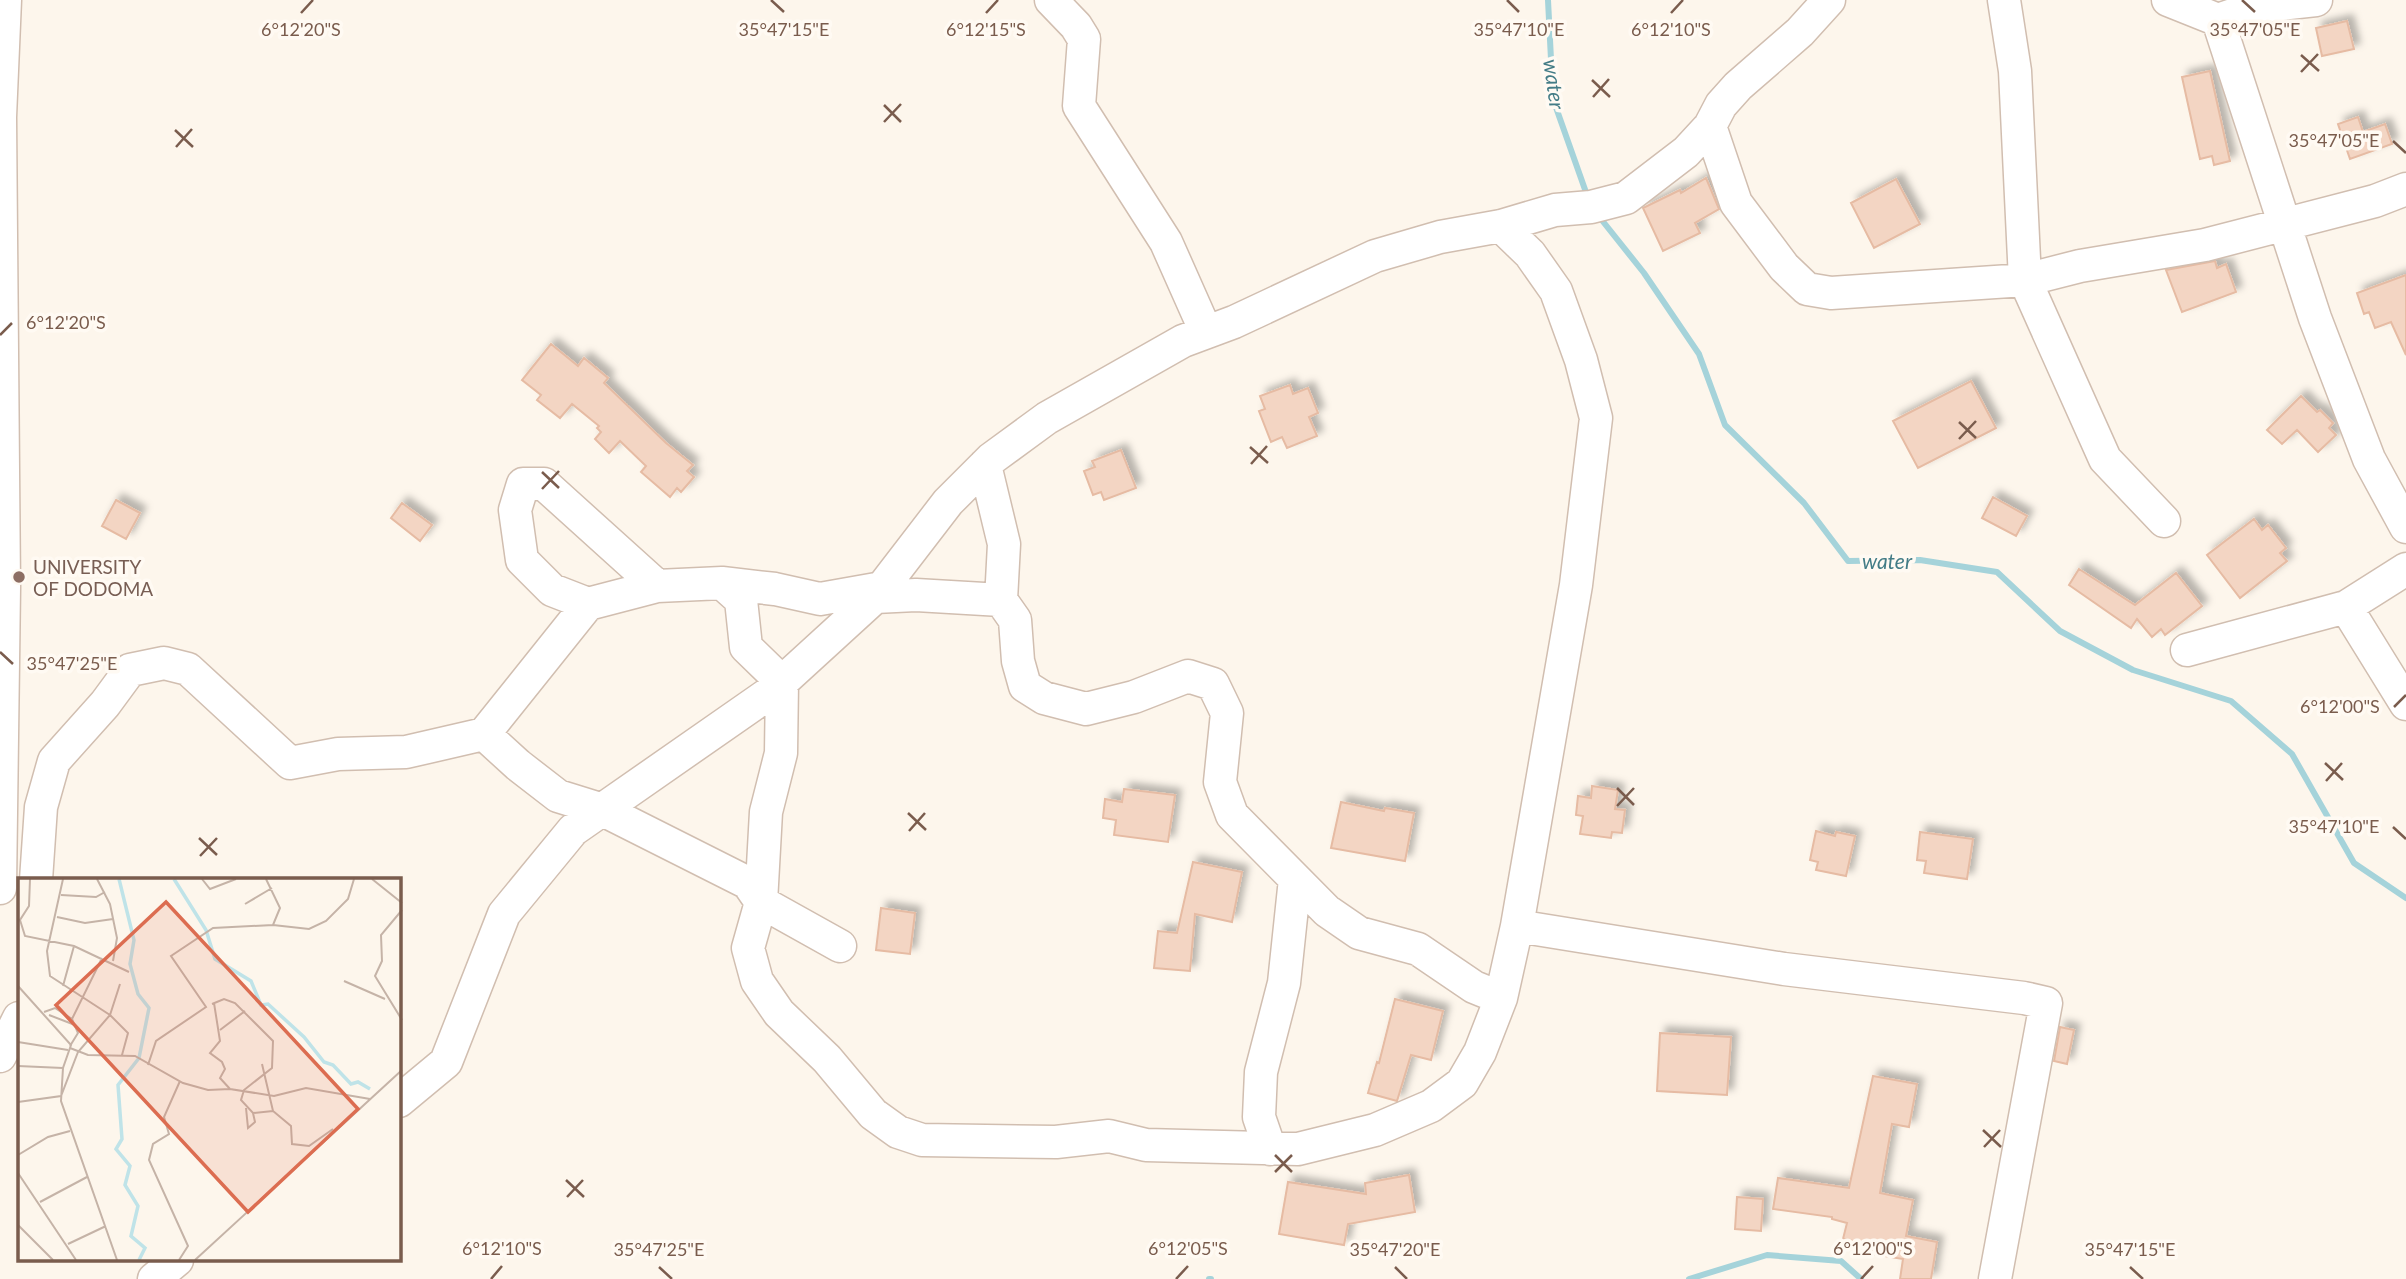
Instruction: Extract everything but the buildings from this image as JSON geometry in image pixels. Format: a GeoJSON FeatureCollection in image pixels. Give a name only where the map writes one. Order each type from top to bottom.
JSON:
{"type":"FeatureCollection","features":[{"type":"Feature","properties":{"kind":"street"},"geometry":{"type":"LineString","coordinates":[[0,888],[4,587],[1,117],[5,0]]}},
{"type":"Feature","properties":{"kind":"street"},"geometry":{"type":"LineString","coordinates":[[1051,0],[1076,26],[1084,39],[1079,106],[1166,242],[1206,332]]}},
{"type":"Feature","properties":{"kind":"street"},"geometry":{"type":"LineString","coordinates":[[401,1099],[446,1062],[503,914],[573,830],[771,692],[878,593],[948,502],[985,465],[1047,418],[1183,341],[1234,322],[1375,256],[1440,237],[1501,226],[1555,210],[1591,207],[1626,198],[1686,152],[1710,126],[1721,105],[1738,86],[1800,32],[1829,0]]}},
{"type":"Feature","properties":{"kind":"street"},"geometry":{"type":"LineString","coordinates":[[2004,0],[2015,71],[2025,281],[2105,459],[2164,520]]}},
{"type":"Feature","properties":{"kind":"street"},"geometry":{"type":"LineString","coordinates":[[2169,0],[2218,20],[2256,7],[2316,0]]}},
{"type":"Feature","properties":{"kind":"street"},"geometry":{"type":"LineString","coordinates":[[2218,20],[2315,318],[2369,459],[2406,527]]}},
{"type":"Feature","properties":{"kind":"street"},"geometry":{"type":"LineString","coordinates":[[1710,126],[1736,203],[1784,267],[1807,289],[1831,293],[2025,281],[2080,266],[2205,245],[2375,201],[2406,188]]}},
{"type":"Feature","properties":{"kind":"street"},"geometry":{"type":"LineString","coordinates":[[722,583],[741,600],[746,647],[782,682],[781,753],[766,813],[761,902],[748,948],[757,981],[779,1013],[827,1059],[873,1114],[898,1132],[922,1140],[1056,1142],[1109,1136],[1146,1145],[1298,1149],[1375,1130],[1431,1106],[1462,1083],[1480,1052],[1501,998],[1517,926],[1576,585],[1596,418],[1581,360],[1556,291],[1530,254],[1501,226]]}},
{"type":"Feature","properties":{"kind":"street"},"geometry":{"type":"LineString","coordinates":[[985,465],[1004,544],[1001,600],[1015,620],[1018,661],[1025,686],[1044,698],[1086,709],[1134,697],[1188,676],[1213,684],[1227,713],[1220,782],[1232,816],[1326,911],[1359,933],[1418,949],[1474,988],[1501,998]]}},
{"type":"Feature","properties":{"kind":"street"},"geometry":{"type":"LineString","coordinates":[[657,586],[544,484],[523,484],[515,510],[522,560],[552,590],[588,604],[657,586],[722,583],[775,589],[820,599],[878,593],[1001,600]]}},
{"type":"Feature","properties":{"kind":"street"},"geometry":{"type":"LineString","coordinates":[[2187,650],[2346,607],[2406,569]]}},
{"type":"Feature","properties":{"kind":"street"},"geometry":{"type":"LineString","coordinates":[[552,590],[557,613],[552,649]]}},
{"type":"Feature","properties":{"kind":"street"},"geometry":{"type":"LineString","coordinates":[[36,878],[41,807],[54,761],[130,670],[164,663],[188,669],[290,763],[338,754],[406,752],[484,734],[588,604]]}},
{"type":"Feature","properties":{"kind":"street"},"geometry":{"type":"LineString","coordinates":[[2346,607],[2406,704]]}},
{"type":"Feature","properties":{"kind":"street"},"geometry":{"type":"LineString","coordinates":[[484,734],[558,796],[603,810],[748,883],[761,902],[840,946]]}},
{"type":"Feature","properties":{"kind":"street"},"geometry":{"type":"LineString","coordinates":[[1270,1149],[1259,1117],[1261,1072],[1284,983],[1295,878]]}},
{"type":"Feature","properties":{"kind":"street"},"geometry":{"type":"LineString","coordinates":[[1517,926],[1784,969],[2024,998],[2046,1003],[1996,1279]]}},
{"type":"Feature","properties":{"kind":"street"},"geometry":{"type":"LineString","coordinates":[[0,1056],[18,1020]]}},
{"type":"Feature","properties":{"kind":"street"},"geometry":{"type":"LineString","coordinates":[[154,1279],[175,1262]]}},
{"type":"Feature","properties":{"kind":"waterway","name":"water"},"geometry":{"type":"LineString","coordinates":[[1548,0],[1553,99],[1588,198]]}},
{"type":"Feature","properties":{"kind":"waterway","name":"water"},"geometry":{"type":"LineString","coordinates":[[1597,214],[1644,273],[1699,354],[1725,425],[1804,503],[1848,561],[1920,560],[1997,572],[2060,631],[2133,670],[2231,701],[2292,754],[2354,863],[2406,898]]}},
{"type":"Feature","properties":{"kind":"waterway"},"geometry":{"type":"LineString","coordinates":[[1689,1279],[1767,1255],[1841,1261],[1861,1279]]}},
{"type":"Feature","properties":{"kind":"place","name":"UNIVERSITY OF DODOMA"},"geometry":{"type":"Point","coordinates":[19,577]}}]}
